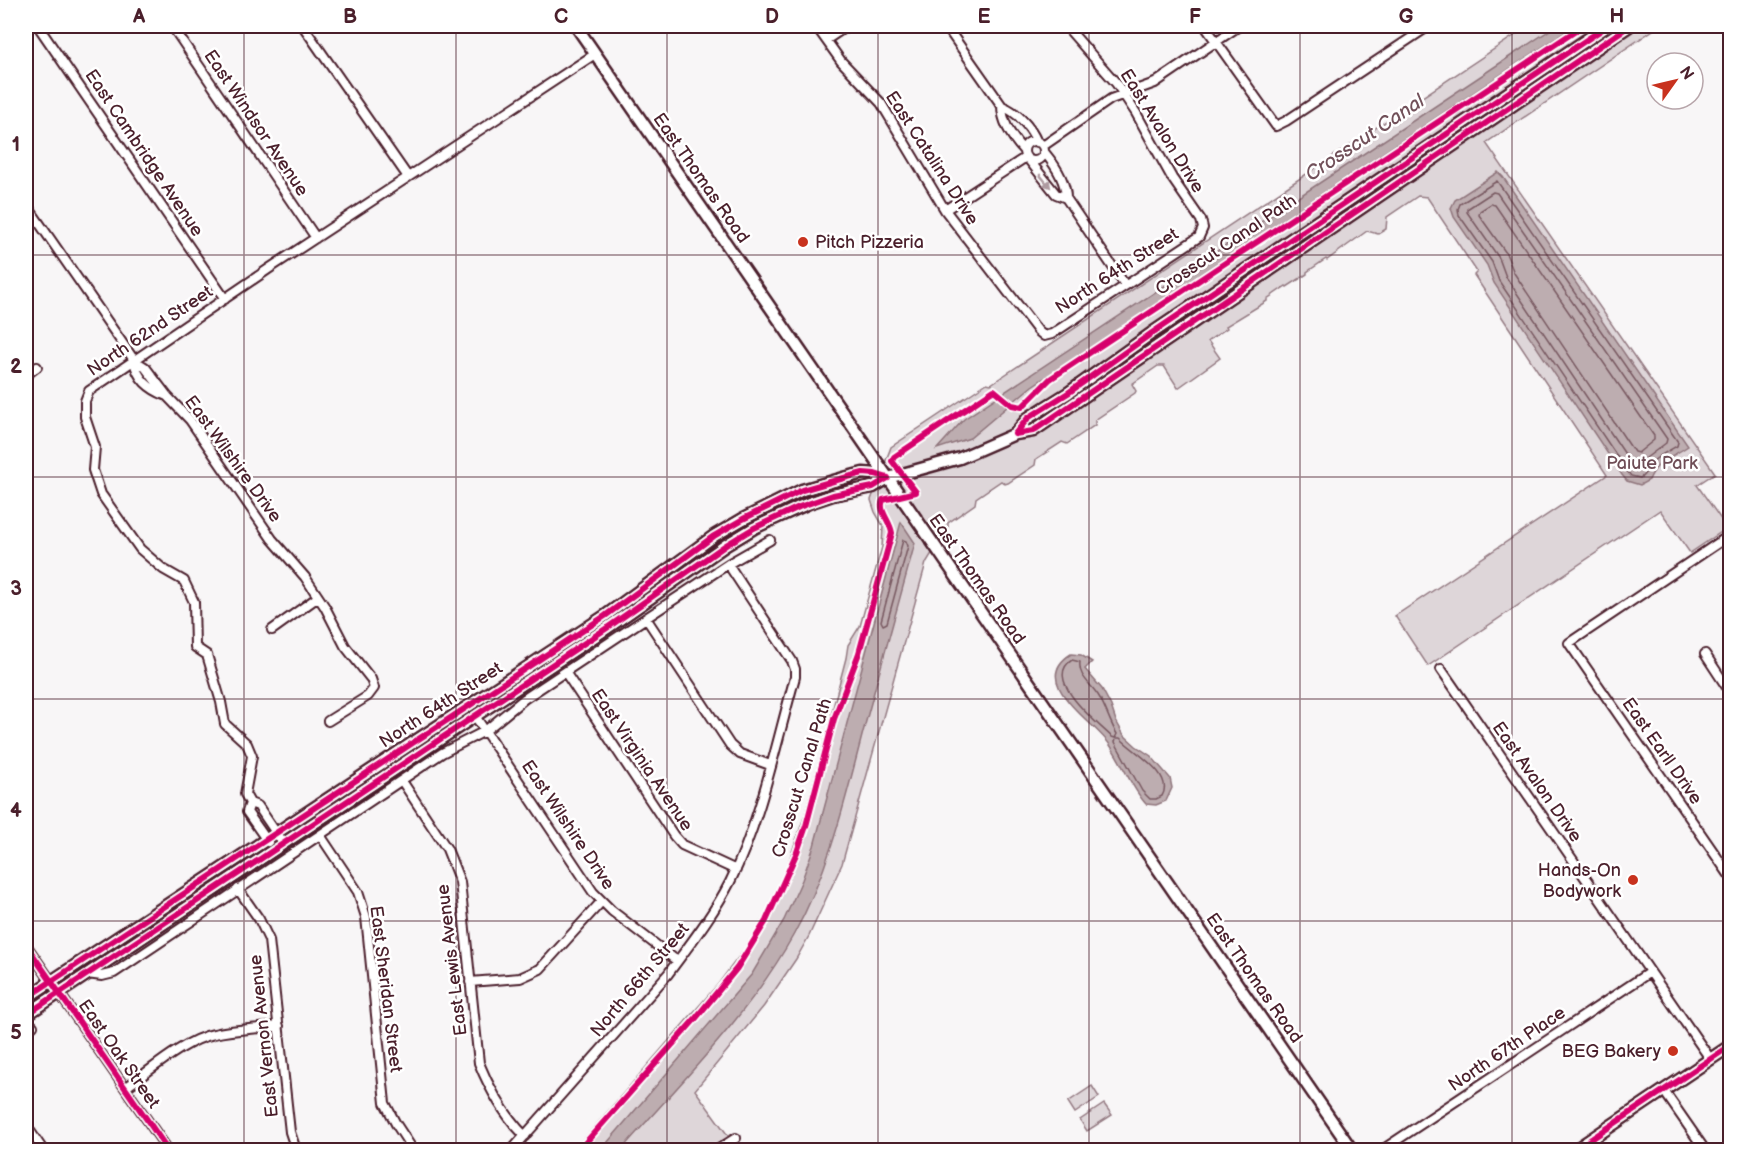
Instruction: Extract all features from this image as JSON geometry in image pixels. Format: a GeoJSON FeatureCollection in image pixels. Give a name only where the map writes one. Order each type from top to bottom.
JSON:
{"type":"FeatureCollection","features":[{"type":"Feature","properties":{"kind":"main road","name":"East Thomas Road"},"geometry":{"type":"LineString","coordinates":[[576,26],[1352,1150]]}},
{"type":"Feature","properties":{"kind":"main road","name":"North 64th Street"},"geometry":{"type":"LineString","coordinates":[[1015,434],[1028,418],[1607,26]]}},
{"type":"Feature","properties":{"kind":"main road","name":"North 64th Street"},"geometry":{"type":"LineString","coordinates":[[26,1015],[607,628],[732,541],[761,524],[809,503],[833,495],[873,487],[888,478],[960,458],[1015,434],[1033,431],[1629,26]]}},
{"type":"Feature","properties":{"kind":"main road","name":"North 64th Street"},"geometry":{"type":"LineString","coordinates":[[26,998],[605,616],[725,529],[768,506],[820,484],[864,473],[888,478]]}},
{"type":"Feature","properties":{"kind":"main road"},"geometry":{"type":"LineString","coordinates":[[725,529],[732,541]]}},
{"type":"Feature","properties":{"kind":"main road"},"geometry":{"type":"LineString","coordinates":[[467,705],[475,716]]}},
{"type":"Feature","properties":{"kind":"main road"},"geometry":{"type":"LineString","coordinates":[[1575,1150],[1731,1046]]}},
{"type":"Feature","properties":{"kind":"street","name":"East Cambridge Avenue"},"geometry":{"type":"LineString","coordinates":[[38,26],[225,299]]}},
{"type":"Feature","properties":{"kind":"street","name":"East Windsor Avenue"},"geometry":{"type":"LineString","coordinates":[[172,26],[316,238]]}},
{"type":"Feature","properties":{"kind":"street"},"geometry":{"type":"LineString","coordinates":[[303,26],[408,177]]}},
{"type":"Feature","properties":{"kind":"street","name":"East Catalina Drive"},"geometry":{"type":"LineString","coordinates":[[816,26],[841,61],[880,104],[961,233],[1044,336]]}},
{"type":"Feature","properties":{"kind":"street"},"geometry":{"type":"LineString","coordinates":[[826,40],[847,26]]}},
{"type":"Feature","properties":{"kind":"street","name":"East Avalon Drive"},"geometry":{"type":"LineString","coordinates":[[1066,26],[1106,70],[1136,113],[1172,178],[1201,220],[1203,228]]}},
{"type":"Feature","properties":{"kind":"street"},"geometry":{"type":"LineString","coordinates":[[1205,26],[1276,126],[1429,26]]}},
{"type":"Feature","properties":{"kind":"street"},"geometry":{"type":"LineString","coordinates":[[1041,147],[1111,99],[1155,82],[1239,26]]}},
{"type":"Feature","properties":{"kind":"street"},"geometry":{"type":"LineString","coordinates":[[946,27],[1002,106],[1014,111],[1034,135],[1059,173],[1066,188],[1066,198]]}},
{"type":"Feature","properties":{"kind":"street","name":"North 62nd Street"},"geometry":{"type":"LineString","coordinates":[[273,850],[247,812],[250,803],[244,794],[252,756],[247,744],[225,724],[207,655],[195,647],[194,602],[184,581],[163,569],[140,549],[101,494],[93,470],[95,447],[85,417],[85,401],[89,391],[595,54]]}},
{"type":"Feature","properties":{"kind":"street"},"geometry":{"type":"LineString","coordinates":[[1002,106],[1002,116],[1026,156],[1056,194],[1066,198],[1125,285]]}},
{"type":"Feature","properties":{"kind":"street"},"geometry":{"type":"LineString","coordinates":[[945,210],[1026,156],[1028,143],[1041,147]]}},
{"type":"Feature","properties":{"kind":"street"},"geometry":{"type":"LineString","coordinates":[[1026,156],[1035,162],[1040,160],[1041,147]]}},
{"type":"Feature","properties":{"kind":"street","name":"East Wilshire Drive"},"geometry":{"type":"LineString","coordinates":[[26,204],[134,360],[136,373],[152,389],[166,396],[190,420],[272,539],[298,568],[318,597],[345,646],[371,679],[374,688],[368,696],[328,721]]}},
{"type":"Feature","properties":{"kind":"street","name":"North 64th Street"},"geometry":{"type":"LineString","coordinates":[[1044,336],[1052,334],[1199,237],[1203,228]]}},
{"type":"Feature","properties":{"kind":"street"},"geometry":{"type":"LineString","coordinates":[[26,375],[37,367]]}},
{"type":"Feature","properties":{"kind":"street","name":"East Earll Drive"},"geometry":{"type":"LineString","coordinates":[[1731,535],[1569,643],[1731,876]]}},
{"type":"Feature","properties":{"kind":"street","name":"North 64th Street"},"geometry":{"type":"LineString","coordinates":[[87,974],[102,976],[114,974],[442,753],[486,731],[517,704],[646,618],[728,564],[770,540]]}},
{"type":"Feature","properties":{"kind":"street","name":"North 66th Street"},"geometry":{"type":"LineString","coordinates":[[512,1150],[677,962],[710,916],[735,870],[749,837],[795,677],[795,669],[728,564]]}},
{"type":"Feature","properties":{"kind":"street"},"geometry":{"type":"LineString","coordinates":[[272,630],[318,597]]}},
{"type":"Feature","properties":{"kind":"street"},"geometry":{"type":"LineString","coordinates":[[646,618],[730,744],[740,754],[770,765]]}},
{"type":"Feature","properties":{"kind":"street"},"geometry":{"type":"LineString","coordinates":[[1705,654],[1731,692]]}},
{"type":"Feature","properties":{"kind":"street","name":"East Avalon Drive"},"geometry":{"type":"LineString","coordinates":[[1441,669],[1711,1060]]}},
{"type":"Feature","properties":{"kind":"street","name":"East Virginia Avenue"},"geometry":{"type":"LineString","coordinates":[[565,672],[674,836],[682,845],[735,870]]}},
{"type":"Feature","properties":{"kind":"street","name":"East Wilshire Drive"},"geometry":{"type":"LineString","coordinates":[[475,716],[601,902],[677,962]]}},
{"type":"Feature","properties":{"kind":"street","name":"East Lewis Avenue"},"geometry":{"type":"LineString","coordinates":[[402,781],[447,849],[460,882],[479,1063],[490,1091],[525,1136]]}},
{"type":"Feature","properties":{"kind":"street"},"geometry":{"type":"LineString","coordinates":[[250,803],[258,806],[283,843]]}},
{"type":"Feature","properties":{"kind":"street","name":"East Sheridan Street"},"geometry":{"type":"LineString","coordinates":[[320,835],[358,892],[366,917],[385,1103],[413,1150]]}},
{"type":"Feature","properties":{"kind":"street","name":"East Vernon Avenue"},"geometry":{"type":"LineString","coordinates":[[238,889],[259,919],[269,940],[290,1132],[296,1150]]}},
{"type":"Feature","properties":{"kind":"street"},"geometry":{"type":"LineString","coordinates":[[470,982],[520,978],[540,969],[601,902]]}},
{"type":"Feature","properties":{"kind":"street","name":"East Oak Street"},"geometry":{"type":"LineString","coordinates":[[26,945],[168,1150]]}},
{"type":"Feature","properties":{"kind":"street","name":"North 67th Place"},"geometry":{"type":"LineString","coordinates":[[1382,1150],[1650,972]]}},
{"type":"Feature","properties":{"kind":"street"},"geometry":{"type":"LineString","coordinates":[[26,1031],[33,1026]]}},
{"type":"Feature","properties":{"kind":"street"},"geometry":{"type":"LineString","coordinates":[[125,1088],[181,1049],[212,1034],[279,1026]]}},
{"type":"Feature","properties":{"kind":"street"},"geometry":{"type":"LineString","coordinates":[[1664,1091],[1706,1150]]}},
{"type":"Feature","properties":{"kind":"street"},"geometry":{"type":"LineString","coordinates":[[26,1125],[43,1150]]}},
{"type":"Feature","properties":{"kind":"street"},"geometry":{"type":"LineString","coordinates":[[717,1150],[736,1138]]}},
{"type":"Feature","properties":{"kind":"green space","name":"Paiute Park"},"geometry":{"type":"Polygon","coordinates":[[[1529,26],[1659,26],[1486,143],[1715,473],[1697,485],[1727,528],[1690,553],[1660,510],[1428,666],[1395,616],[1607,475],[1474,275],[1477,272],[1427,197],[1418,196],[1387,217],[1386,229],[1378,234],[1367,231],[1267,301],[1226,326],[1227,328],[1208,341],[1220,358],[1178,388],[1164,366],[1158,366],[1132,384],[1135,393],[1095,420],[1095,425],[1067,444],[1062,442],[1036,459],[1035,465],[1008,483],[1001,481],[976,498],[975,504],[948,523],[948,527],[926,563],[842,864],[796,959],[764,1006],[695,1090],[729,1137],[736,1138],[717,1150],[574,1150],[718,984],[743,951],[765,915],[788,863],[805,814],[848,645],[860,626],[882,547],[883,526],[871,500],[891,447],[987,383],[991,384],[1529,26]]]}},
{"type":"Feature","properties":{"kind":"green space"},"geometry":{"type":"Polygon","coordinates":[[[1092,1086],[1099,1097],[1075,1113],[1068,1102],[1092,1086]]]}},
{"type":"Feature","properties":{"kind":"green space"},"geometry":{"type":"Polygon","coordinates":[[[1104,1104],[1112,1115],[1087,1131],[1080,1120],[1104,1104]]]}},
{"type":"Feature","properties":{"kind":"water"},"geometry":{"type":"Polygon","coordinates":[[[1556,26],[1574,26],[1032,386],[970,438],[937,449],[964,419],[1556,26]]]}},
{"type":"Feature","properties":{"kind":"water"},"geometry":{"type":"Polygon","coordinates":[[[1498,172],[1688,446],[1661,463],[1649,480],[1640,485],[1627,481],[1622,475],[1494,283],[1487,265],[1454,217],[1451,208],[1455,200],[1498,172]]]}},
{"type":"Feature","properties":{"kind":"water"},"geometry":{"type":"Polygon","coordinates":[[[901,522],[915,543],[842,810],[817,886],[806,910],[776,964],[736,1020],[714,1046],[621,1150],[601,1150],[752,974],[784,920],[814,846],[901,522]]]}},
{"type":"Feature","properties":{"kind":"water"},"geometry":{"type":"Polygon","coordinates":[[[1071,654],[1081,655],[1092,662],[1085,669],[1102,689],[1124,735],[1151,756],[1170,778],[1172,788],[1166,801],[1156,805],[1146,804],[1110,745],[1068,701],[1060,689],[1056,677],[1059,665],[1071,654]]]}},
{"type":"Feature","properties":{"kind":"cycle path","name":"Crosscut Canal Path"},"geometry":{"type":"LineString","coordinates":[[579,1150],[696,1018],[737,968],[766,921],[797,852],[834,719],[859,653],[892,533],[883,512],[883,500],[916,492],[892,461],[894,457],[994,390],[1012,405],[1022,407],[1050,379],[1583,26]]}},
{"type":"Feature","properties":{"kind":"cycle path"},"geometry":{"type":"LineString","coordinates":[[1015,434],[1028,418],[1607,26]]}},
{"type":"Feature","properties":{"kind":"cycle path"},"geometry":{"type":"LineString","coordinates":[[1015,434],[1033,431],[1629,26]]}},
{"type":"Feature","properties":{"kind":"cycle path"},"geometry":{"type":"LineString","coordinates":[[26,998],[605,616],[714,536],[802,490],[863,473],[888,478]]}},
{"type":"Feature","properties":{"kind":"cycle path"},"geometry":{"type":"LineString","coordinates":[[26,1015],[607,628],[726,545],[754,528],[799,507],[833,495],[873,487],[888,478]]}},
{"type":"Feature","properties":{"kind":"cycle path"},"geometry":{"type":"LineString","coordinates":[[26,945],[168,1150]]}},
{"type":"Feature","properties":{"kind":"cycle path"},"geometry":{"type":"LineString","coordinates":[[1575,1150],[1730,1046]]}},
{"type":"Feature","properties":{"kind":"place","name":"Pitch Pizzeria"},"geometry":{"type":"Point","coordinates":[803,242]}},
{"type":"Feature","properties":{"kind":"place","name":"Hands-On Bodywork"},"geometry":{"type":"Point","coordinates":[1633,880]}},
{"type":"Feature","properties":{"kind":"place","name":"BEG Bakery"},"geometry":{"type":"Point","coordinates":[1673,1051]}},
{"type":"Feature","properties":{"kind":"water label","name":"Crosscut Canal"},"geometry":{"type":"Point","coordinates":[1365,138]}}]}
